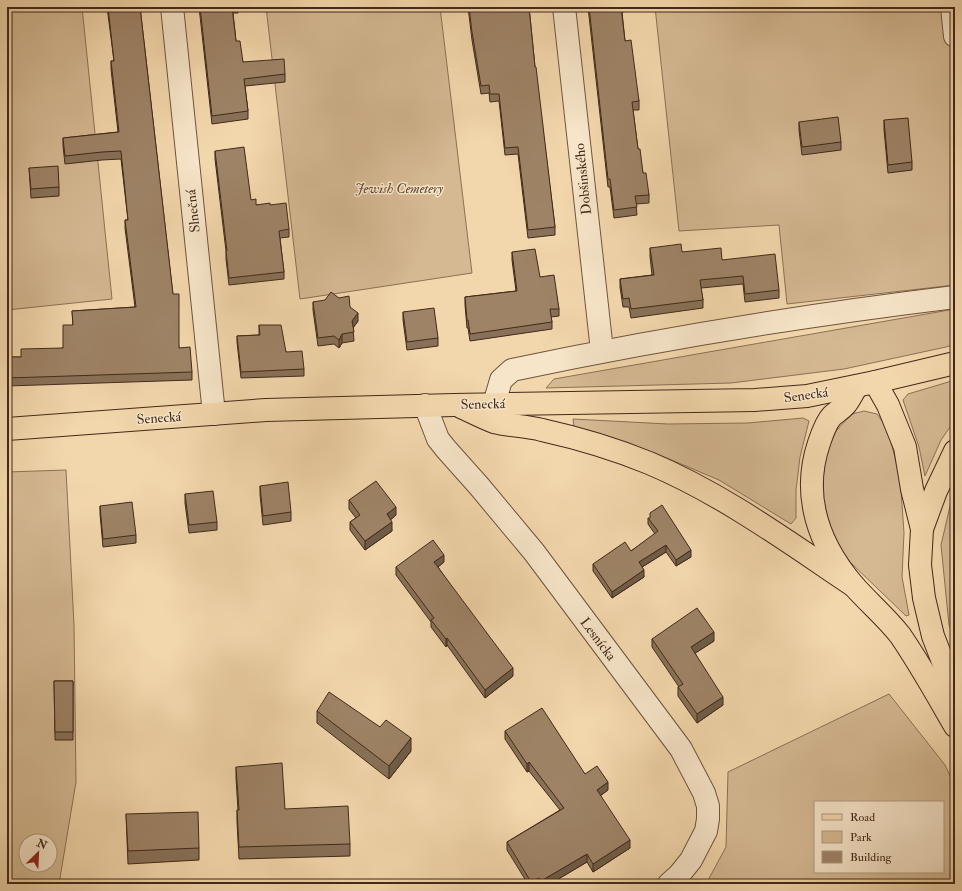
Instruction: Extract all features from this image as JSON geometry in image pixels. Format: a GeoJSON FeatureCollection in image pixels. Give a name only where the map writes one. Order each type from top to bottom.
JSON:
{"type":"FeatureCollection","features":[{"type":"Feature","properties":{"kind":"main road","name":"Senecká"},"geometry":{"type":"LineString","coordinates":[[7,430],[266,410],[425,405],[755,400],[807,396],[955,363]]}},
{"type":"Feature","properties":{"kind":"main road"},"geometry":{"type":"LineString","coordinates":[[854,586],[826,546],[815,518],[812,494],[813,469],[819,443],[831,417],[866,384],[888,405],[905,447],[912,489],[922,529],[920,566],[924,598],[933,636],[955,693]]}},
{"type":"Feature","properties":{"kind":"main road"},"geometry":{"type":"LineString","coordinates":[[454,405],[494,422],[541,430],[608,448],[649,463],[688,481],[731,505],[854,586],[878,609],[899,635],[923,671],[955,726]]}},
{"type":"Feature","properties":{"kind":"main road"},"geometry":{"type":"LineString","coordinates":[[922,529],[936,491],[955,452]]}},
{"type":"Feature","properties":{"kind":"street","name":"Slnečná"},"geometry":{"type":"LineString","coordinates":[[172,7],[214,414]]}},
{"type":"Feature","properties":{"kind":"street","name":"Dobšinského"},"geometry":{"type":"LineString","coordinates":[[564,7],[602,351]]}},
{"type":"Feature","properties":{"kind":"street"},"geometry":{"type":"LineString","coordinates":[[952,7],[955,36]]}},
{"type":"Feature","properties":{"kind":"street"},"geometry":{"type":"LineString","coordinates":[[494,404],[501,380],[512,370],[602,351],[873,307],[955,297]]}},
{"type":"Feature","properties":{"kind":"street","name":"Lesnícka"},"geometry":{"type":"LineString","coordinates":[[425,405],[438,439],[479,486],[543,565],[680,749],[704,793],[708,806],[706,831],[701,844],[679,875],[669,884]]}},
{"type":"Feature","properties":{"kind":"green space"},"geometry":{"type":"Polygon","coordinates":[[[7,7],[82,7],[112,299],[7,310],[7,7]]]}},
{"type":"Feature","properties":{"kind":"green space","name":"Jewish Cemetery"},"geometry":{"type":"Polygon","coordinates":[[[266,7],[440,7],[472,273],[300,299],[266,7]]]}},
{"type":"Feature","properties":{"kind":"green space"},"geometry":{"type":"Polygon","coordinates":[[[655,7],[955,7],[955,285],[787,304],[779,225],[679,231],[655,7]]]}},
{"type":"Feature","properties":{"kind":"green space"},"geometry":{"type":"Polygon","coordinates":[[[955,309],[955,344],[844,369],[731,383],[546,388],[554,379],[955,309]]]}},
{"type":"Feature","properties":{"kind":"green space"},"geometry":{"type":"Polygon","coordinates":[[[955,380],[955,420],[941,440],[925,476],[919,447],[903,400],[908,394],[955,380]]]}},
{"type":"Feature","properties":{"kind":"green space"},"geometry":{"type":"Polygon","coordinates":[[[864,411],[877,414],[887,428],[900,476],[904,533],[902,577],[909,615],[906,616],[850,562],[834,540],[823,500],[824,459],[836,431],[852,414],[864,411]]]}},
{"type":"Feature","properties":{"kind":"green space"},"geometry":{"type":"Polygon","coordinates":[[[803,418],[809,421],[800,457],[796,490],[796,518],[791,524],[719,480],[655,453],[574,427],[573,419],[668,424],[748,423],[803,418]]]}},
{"type":"Feature","properties":{"kind":"green space"},"geometry":{"type":"Polygon","coordinates":[[[66,470],[74,625],[76,782],[59,884],[7,884],[7,472],[66,470]]]}},
{"type":"Feature","properties":{"kind":"green space"},"geometry":{"type":"Polygon","coordinates":[[[955,485],[955,640],[949,625],[941,545],[955,485]]]}},
{"type":"Feature","properties":{"kind":"green space"},"geometry":{"type":"Polygon","coordinates":[[[889,694],[945,765],[955,786],[955,884],[706,884],[726,847],[728,772],[889,694]]]}},
{"type":"Feature","properties":{"kind":"building"},"geometry":{"type":"Polygon","coordinates":[[[108,7],[140,7],[173,294],[179,294],[179,348],[190,347],[192,372],[7,378],[7,357],[21,357],[21,349],[63,348],[63,325],[73,325],[72,311],[136,307],[125,220],[128,220],[121,151],[65,156],[63,138],[119,132],[111,61],[114,61],[108,7]]]}},
{"type":"Feature","properties":{"kind":"building"},"geometry":{"type":"Polygon","coordinates":[[[200,7],[232,7],[236,41],[240,41],[243,62],[284,59],[285,74],[244,79],[248,111],[212,116],[200,7]]]}},
{"type":"Feature","properties":{"kind":"building"},"geometry":{"type":"Polygon","coordinates":[[[469,7],[529,7],[555,227],[528,230],[518,147],[505,148],[499,94],[490,94],[489,85],[481,86],[469,7]]]}},
{"type":"Feature","properties":{"kind":"building"},"geometry":{"type":"Polygon","coordinates":[[[589,7],[621,7],[625,41],[631,40],[639,101],[632,102],[638,149],[640,149],[643,173],[646,173],[649,195],[635,196],[637,207],[614,210],[610,179],[608,179],[589,7]]]}},
{"type":"Feature","properties":{"kind":"building"},"geometry":{"type":"Polygon","coordinates":[[[838,117],[841,142],[802,147],[799,122],[838,117]]]}},
{"type":"Feature","properties":{"kind":"building"},"geometry":{"type":"Polygon","coordinates":[[[908,118],[912,162],[888,165],[884,120],[908,118]]]}},
{"type":"Feature","properties":{"kind":"building"},"geometry":{"type":"Polygon","coordinates":[[[244,147],[251,200],[256,199],[256,205],[286,203],[289,229],[279,231],[284,272],[229,278],[215,151],[244,147]]]}},
{"type":"Feature","properties":{"kind":"building"},"geometry":{"type":"Polygon","coordinates":[[[58,166],[59,187],[31,189],[29,168],[58,166]]]}},
{"type":"Feature","properties":{"kind":"building"},"geometry":{"type":"Polygon","coordinates":[[[681,244],[682,252],[721,248],[722,260],[775,254],[779,290],[745,294],[743,276],[700,280],[703,300],[631,309],[629,298],[623,299],[620,279],[654,275],[650,248],[681,244]]]}},
{"type":"Feature","properties":{"kind":"building"},"geometry":{"type":"Polygon","coordinates":[[[535,249],[540,277],[554,275],[559,309],[550,309],[552,322],[470,334],[465,297],[517,291],[512,252],[535,249]]]}},
{"type":"Feature","properties":{"kind":"building"},"geometry":{"type":"Polygon","coordinates":[[[331,292],[339,298],[349,296],[350,307],[358,313],[352,321],[354,332],[342,334],[339,340],[334,336],[318,338],[313,302],[325,300],[331,292]]]}},
{"type":"Feature","properties":{"kind":"building"},"geometry":{"type":"Polygon","coordinates":[[[434,308],[438,338],[407,342],[403,312],[434,308]]]}},
{"type":"Feature","properties":{"kind":"building"},"geometry":{"type":"Polygon","coordinates":[[[259,325],[281,325],[286,352],[302,351],[304,369],[241,372],[237,336],[260,335],[259,325]]]}},
{"type":"Feature","properties":{"kind":"building"},"geometry":{"type":"Polygon","coordinates":[[[376,481],[396,507],[387,514],[392,522],[365,541],[350,522],[360,515],[349,500],[376,481]]]}},
{"type":"Feature","properties":{"kind":"building"},"geometry":{"type":"Polygon","coordinates":[[[288,482],[291,512],[263,516],[260,486],[288,482]]]}},
{"type":"Feature","properties":{"kind":"building"},"geometry":{"type":"Polygon","coordinates":[[[213,491],[217,522],[189,525],[185,494],[213,491]]]}},
{"type":"Feature","properties":{"kind":"building"},"geometry":{"type":"Polygon","coordinates":[[[132,502],[136,535],[103,539],[100,506],[132,502]]]}},
{"type":"Feature","properties":{"kind":"building"},"geometry":{"type":"Polygon","coordinates":[[[662,505],[691,550],[676,560],[666,545],[639,562],[644,570],[612,592],[593,564],[625,542],[631,551],[658,531],[648,518],[650,518],[650,513],[662,505]]]}},
{"type":"Feature","properties":{"kind":"building"},"geometry":{"type":"Polygon","coordinates":[[[433,540],[444,555],[434,562],[513,668],[485,690],[447,638],[446,639],[431,620],[434,618],[396,567],[433,540]]]}},
{"type":"Feature","properties":{"kind":"building"},"geometry":{"type":"Polygon","coordinates":[[[697,608],[714,632],[691,647],[723,697],[697,714],[678,687],[683,684],[652,639],[697,608]]]}},
{"type":"Feature","properties":{"kind":"building"},"geometry":{"type":"Polygon","coordinates":[[[54,681],[73,681],[73,732],[55,732],[54,681]]]}},
{"type":"Feature","properties":{"kind":"building"},"geometry":{"type":"Polygon","coordinates":[[[329,692],[380,727],[386,720],[411,738],[389,766],[317,711],[329,692]]]}},
{"type":"Feature","properties":{"kind":"building"},"geometry":{"type":"Polygon","coordinates":[[[542,708],[585,774],[597,766],[608,782],[597,790],[630,840],[593,864],[587,854],[541,881],[539,878],[531,882],[507,842],[564,808],[529,762],[527,764],[505,731],[542,708]]]}},
{"type":"Feature","properties":{"kind":"building"},"geometry":{"type":"Polygon","coordinates":[[[282,763],[285,809],[348,806],[350,844],[239,847],[237,810],[239,810],[236,767],[282,763]]]}},
{"type":"Feature","properties":{"kind":"building"},"geometry":{"type":"Polygon","coordinates":[[[198,812],[199,848],[128,851],[126,814],[198,812]]]}}]}
